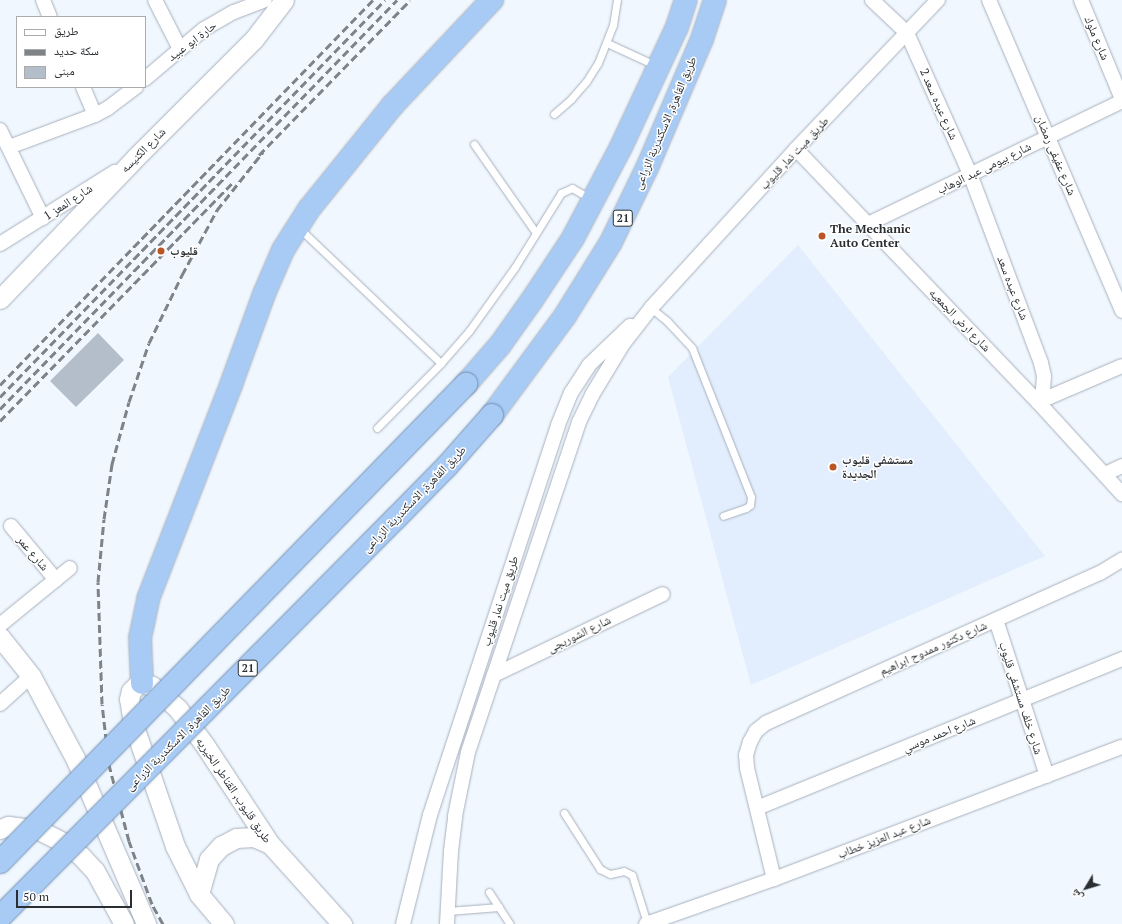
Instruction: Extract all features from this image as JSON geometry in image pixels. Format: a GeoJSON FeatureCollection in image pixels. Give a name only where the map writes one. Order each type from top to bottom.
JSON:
{"type":"FeatureCollection","features":[{"type":"Feature","properties":{"kind":"highway"},"geometry":{"type":"LineString","coordinates":[[142,683],[140,638],[148,599],[229,390],[264,294],[283,250],[308,209],[392,106],[492,0]]}},
{"type":"Feature","properties":{"kind":"highway"},"geometry":{"type":"LineString","coordinates":[[0,862],[466,384],[500,345],[532,300],[572,238],[593,200],[621,147],[657,66],[677,27],[686,0]]}},
{"type":"Feature","properties":{"kind":"highway","name":"طريق القاهرة, الاسكندرية الزراعى"},"geometry":{"type":"LineString","coordinates":[[0,917],[447,466],[492,415],[565,316],[612,242],[647,168],[702,39],[715,0]]}},
{"type":"Feature","properties":{"kind":"main road","name":"شارع الكنيسه"},"geometry":{"type":"LineString","coordinates":[[0,299],[135,158],[254,39],[272,4]]}},
{"type":"Feature","properties":{"kind":"main road"},"geometry":{"type":"LineString","coordinates":[[1,638],[31,676],[75,758],[146,924]]}},
{"type":"Feature","properties":{"kind":"main road","name":"طريق قليوب, القناطر الخيريه"},"geometry":{"type":"LineString","coordinates":[[142,683],[152,686],[161,692],[178,709],[204,744],[270,844],[342,924]]}},
{"type":"Feature","properties":{"kind":"main road"},"geometry":{"type":"LineString","coordinates":[[142,683],[137,685],[131,691],[129,699],[133,723],[175,846],[199,894],[224,924]]}},
{"type":"Feature","properties":{"kind":"main road"},"geometry":{"type":"LineString","coordinates":[[0,828],[8,826],[38,830],[64,844],[80,855],[95,871],[124,924]]}},
{"type":"Feature","properties":{"kind":"main road"},"geometry":{"type":"LineString","coordinates":[[199,894],[209,859],[221,846],[236,838],[254,838],[270,844]]}},
{"type":"Feature","properties":{"kind":"street"},"geometry":{"type":"LineString","coordinates":[[42,0],[50,16]]}},
{"type":"Feature","properties":{"kind":"street"},"geometry":{"type":"LineString","coordinates":[[155,0],[180,49]]}},
{"type":"Feature","properties":{"kind":"street"},"geometry":{"type":"LineString","coordinates":[[872,0],[907,33]]}},
{"type":"Feature","properties":{"kind":"street","name":"طريق ميت نما, قليوب"},"geometry":{"type":"LineString","coordinates":[[448,917],[455,816],[468,752],[579,422],[607,369],[651,308],[796,150],[938,0]]}},
{"type":"Feature","properties":{"kind":"street","name":"شارع عفيفى رمضان"},"geometry":{"type":"LineString","coordinates":[[989,0],[1122,311]]}},
{"type":"Feature","properties":{"kind":"street","name":"شارع ملوك"},"geometry":{"type":"LineString","coordinates":[[1080,0],[1122,100]]}},
{"type":"Feature","properties":{"kind":"street","name":"حارة ابو عبيد"},"geometry":{"type":"LineString","coordinates":[[146,78],[204,28],[234,12],[272,4]]}},
{"type":"Feature","properties":{"kind":"street","name":"شارع عبده سعد 2"},"geometry":{"type":"LineString","coordinates":[[907,33],[970,174]]}},
{"type":"Feature","properties":{"kind":"street"},"geometry":{"type":"LineString","coordinates":[[82,88],[95,115]]}},
{"type":"Feature","properties":{"kind":"street"},"geometry":{"type":"LineString","coordinates":[[9,147],[95,115],[108,108],[135,88]]}},
{"type":"Feature","properties":{"kind":"street","name":"شارع بيومى عبد الوهاب"},"geometry":{"type":"LineString","coordinates":[[868,224],[1122,100]]}},
{"type":"Feature","properties":{"kind":"street"},"geometry":{"type":"LineString","coordinates":[[0,130],[43,218]]}},
{"type":"Feature","properties":{"kind":"street","name":"شارع ارض الجمعيه"},"geometry":{"type":"LineString","coordinates":[[796,150],[1038,402],[1122,494]]}},
{"type":"Feature","properties":{"kind":"street","name":"شارع المعز 1"},"geometry":{"type":"LineString","coordinates":[[0,244],[135,158]]}},
{"type":"Feature","properties":{"kind":"street","name":"شارع عبده سعد"},"geometry":{"type":"LineString","coordinates":[[970,174],[1041,363],[1044,383],[1038,402]]}},
{"type":"Feature","properties":{"kind":"street","name":"طريق ميت نما, قليوب"},"geometry":{"type":"LineString","coordinates":[[403,924],[430,815],[558,425],[571,393],[589,365],[613,340],[651,308]]}},
{"type":"Feature","properties":{"kind":"street"},"geometry":{"type":"LineString","coordinates":[[1038,402],[1122,366]]}},
{"type":"Feature","properties":{"kind":"street"},"geometry":{"type":"LineString","coordinates":[[1105,474],[1122,466]]}},
{"type":"Feature","properties":{"kind":"street","name":"شارع عمر"},"geometry":{"type":"LineString","coordinates":[[11,526],[56,580]]}},
{"type":"Feature","properties":{"kind":"street","name":"شارع دكتور ممدوح ابراهيم"},"geometry":{"type":"LineString","coordinates":[[757,808],[747,768],[746,755],[750,742],[756,731],[766,723],[1105,571],[1122,560]]}},
{"type":"Feature","properties":{"kind":"street"},"geometry":{"type":"LineString","coordinates":[[1,638],[56,580],[70,568]]}},
{"type":"Feature","properties":{"kind":"street","name":"شارع الشوربجى"},"geometry":{"type":"LineString","coordinates":[[494,675],[664,594]]}},
{"type":"Feature","properties":{"kind":"street","name":"شارع خلف مستشفى قليوب"},"geometry":{"type":"LineString","coordinates":[[996,620],[1047,776]]}},
{"type":"Feature","properties":{"kind":"street","name":"شارع احمد موسي"},"geometry":{"type":"LineString","coordinates":[[757,808],[1122,659]]}},
{"type":"Feature","properties":{"kind":"street"},"geometry":{"type":"LineString","coordinates":[[0,704],[31,676]]}},
{"type":"Feature","properties":{"kind":"street","name":"شارع عبد العزيز خطاب"},"geometry":{"type":"LineString","coordinates":[[646,924],[774,879],[1122,747]]}},
{"type":"Feature","properties":{"kind":"street"},"geometry":{"type":"LineString","coordinates":[[757,808],[774,879]]}},
{"type":"Feature","properties":{"kind":"lane"},"geometry":{"type":"LineString","coordinates":[[554,114],[571,99],[586,82],[598,63],[607,43],[617,0]]}},
{"type":"Feature","properties":{"kind":"lane"},"geometry":{"type":"LineString","coordinates":[[607,43],[657,66]]}},
{"type":"Feature","properties":{"kind":"lane"},"geometry":{"type":"LineString","coordinates":[[474,144],[536,233]]}},
{"type":"Feature","properties":{"kind":"lane"},"geometry":{"type":"LineString","coordinates":[[376,428],[441,363],[469,331],[515,267],[562,193],[572,188],[593,200]]}},
{"type":"Feature","properties":{"kind":"lane"},"geometry":{"type":"LineString","coordinates":[[297,226],[441,363]]}},
{"type":"Feature","properties":{"kind":"lane"},"geometry":{"type":"LineString","coordinates":[[651,308],[667,321],[692,348],[751,497],[750,505],[746,508],[723,516]]}},
{"type":"Feature","properties":{"kind":"lane"},"geometry":{"type":"LineString","coordinates":[[564,813],[600,868],[610,874],[624,871],[632,875],[646,924]]}},
{"type":"Feature","properties":{"kind":"lane"},"geometry":{"type":"LineString","coordinates":[[489,892],[510,924]]}},
{"type":"Feature","properties":{"kind":"lane"},"geometry":{"type":"LineString","coordinates":[[448,917],[499,907]]}},
{"type":"Feature","properties":{"kind":"shaded area","name":"مستشفى قليوب الجديدة"},"geometry":{"type":"Polygon","coordinates":[[[798,245],[1045,556],[751,685],[668,377],[798,245]]]}},
{"type":"Feature","properties":{"kind":"building"},"geometry":{"type":"Polygon","coordinates":[[[98,333],[124,360],[76,407],[50,381],[98,333]]]}},
{"type":"Feature","properties":{"kind":"railway"},"geometry":{"type":"LineString","coordinates":[[0,385],[373,0]]}},
{"type":"Feature","properties":{"kind":"railway"},"geometry":{"type":"LineString","coordinates":[[0,397],[385,0]]}},
{"type":"Feature","properties":{"kind":"railway"},"geometry":{"type":"LineString","coordinates":[[0,409],[397,0]]}},
{"type":"Feature","properties":{"kind":"railway"},"geometry":{"type":"LineString","coordinates":[[259,155],[410,0]]}},
{"type":"Feature","properties":{"kind":"railway"},"geometry":{"type":"LineString","coordinates":[[163,924],[152,904],[129,841],[109,765],[102,704],[98,582],[104,519],[112,464],[129,402],[149,343],[182,275],[217,210],[263,152]]}},
{"type":"Feature","properties":{"kind":"railway"},"geometry":{"type":"LineString","coordinates":[[0,421],[233,182]]}},
{"type":"Feature","properties":{"kind":"place","name":"The Mechanic Auto Center"},"geometry":{"type":"Point","coordinates":[822,236]}},
{"type":"Feature","properties":{"kind":"place","name":"قليوب"},"geometry":{"type":"Point","coordinates":[161,251]}},
{"type":"Feature","properties":{"kind":"place","name":"مستشفى قليوب الجديدة"},"geometry":{"type":"Point","coordinates":[833,467]}}]}
